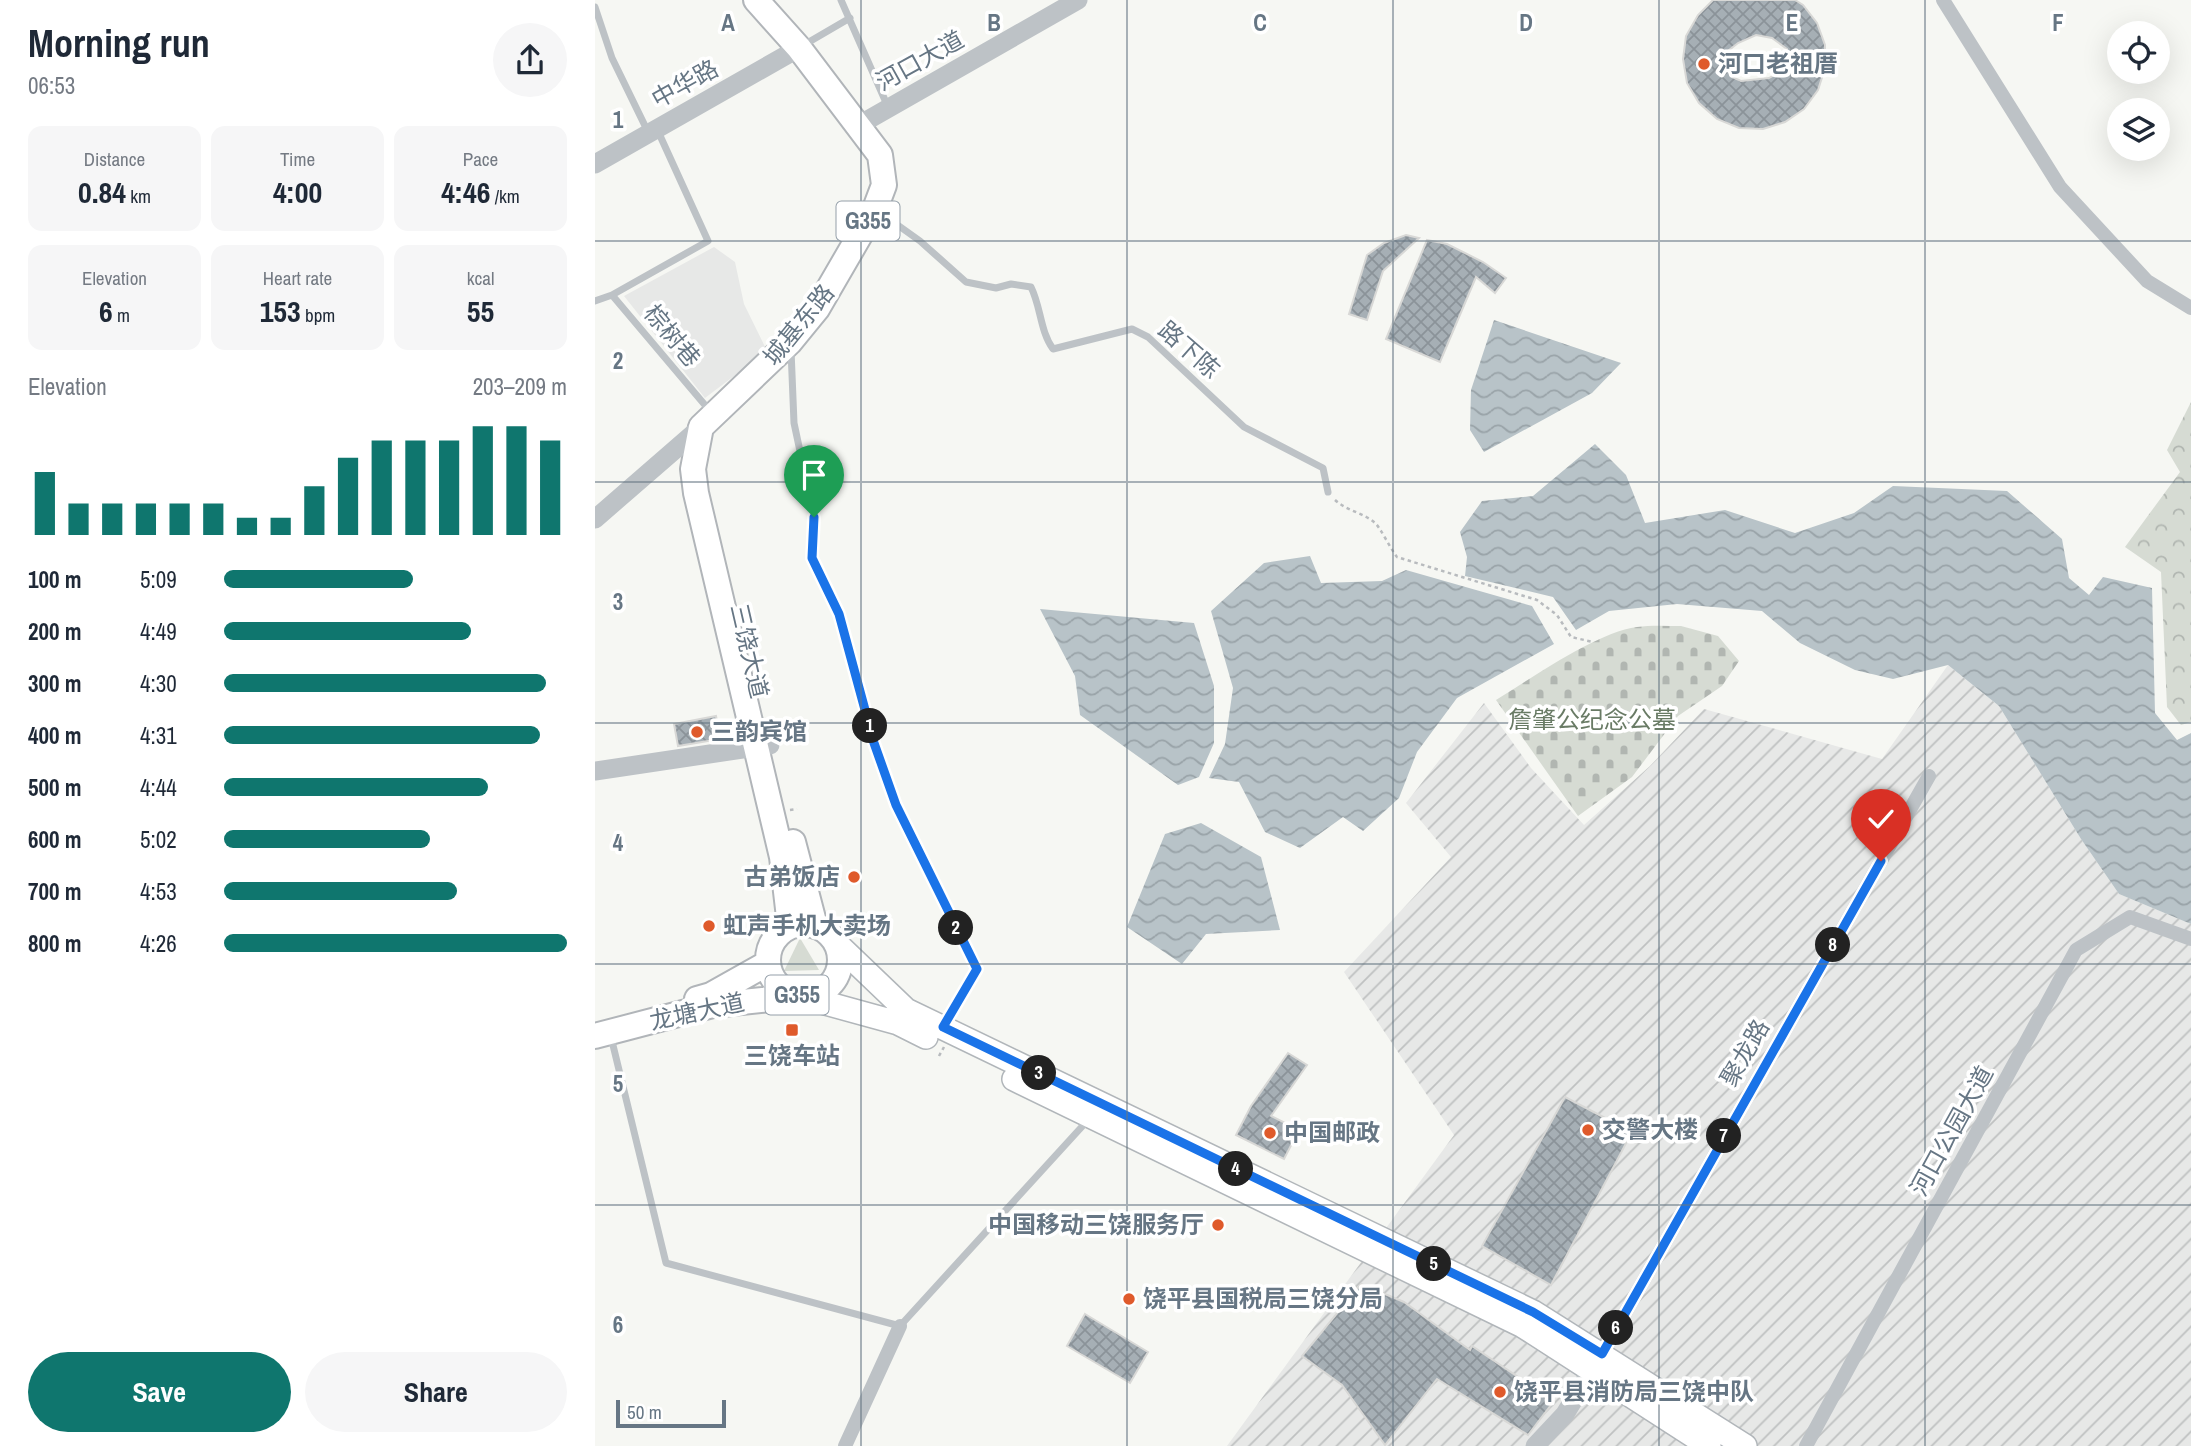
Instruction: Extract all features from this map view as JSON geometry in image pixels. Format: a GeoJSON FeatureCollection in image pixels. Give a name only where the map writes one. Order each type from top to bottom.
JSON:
{"type":"FeatureCollection","features":[{"type":"Feature","properties":{"kind":"highway","name":"城基东路"},"geometry":{"type":"LineString","coordinates":[[708,422],[790,342],[817,309],[875,209],[884,185],[880,155],[799,48],[756,0]]}},
{"type":"Feature","properties":{"kind":"highway","name":"三饶大道"},"geometry":{"type":"LineString","coordinates":[[708,422],[694,461],[696,493],[789,855],[803,926]]}},
{"type":"Feature","properties":{"kind":"highway","name":"三饶大道"},"geometry":{"type":"LineString","coordinates":[[708,422],[712,488],[762,746]]}},
{"type":"Feature","properties":{"kind":"highway","name":"G355"},"geometry":{"type":"LineString","coordinates":[[803,926],[829,934],[836,943],[840,964],[837,975],[821,991],[800,996],[778,985],[771,975],[769,951],[774,940],[803,926]]}},
{"type":"Feature","properties":{"kind":"highway","name":"龙塘大道"},"geometry":{"type":"LineString","coordinates":[[712,1000],[768,963]]}},
{"type":"Feature","properties":{"kind":"highway","name":"龙塘大道"},"geometry":{"type":"LineString","coordinates":[[602,1029],[712,1000],[800,996]]}},
{"type":"Feature","properties":{"kind":"main road"},"geometry":{"type":"LineString","coordinates":[[836,943],[902,1016],[1097,1111],[1533,1312],[1709,1446]]}},
{"type":"Feature","properties":{"kind":"main road"},"geometry":{"type":"LineString","coordinates":[[800,996],[943,1027],[1097,1111]]}},
{"type":"Feature","properties":{"kind":"main road"},"geometry":{"type":"LineString","coordinates":[[1597,1362],[1745,1446]]}},
{"type":"Feature","properties":{"kind":"street","name":"河口大道"},"geometry":{"type":"LineString","coordinates":[[859,125],[1079,0]]}},
{"type":"Feature","properties":{"kind":"street"},"geometry":{"type":"LineString","coordinates":[[1943,0],[2060,187],[2147,281],[2191,308]]}},
{"type":"Feature","properties":{"kind":"street","name":"中华路"},"geometry":{"type":"LineString","coordinates":[[595,164],[799,48]]}},
{"type":"Feature","properties":{"kind":"street"},"geometry":{"type":"LineString","coordinates":[[595,519],[708,422]]}},
{"type":"Feature","properties":{"kind":"street"},"geometry":{"type":"LineString","coordinates":[[670,454],[687,455],[694,461]]}},
{"type":"Feature","properties":{"kind":"street"},"geometry":{"type":"LineString","coordinates":[[595,771],[762,746]]}},
{"type":"Feature","properties":{"kind":"street","name":"聚龙路"},"geometry":{"type":"LineString","coordinates":[[1597,1362],[1929,776]]}},
{"type":"Feature","properties":{"kind":"street","name":"河口公园大道"},"geometry":{"type":"LineString","coordinates":[[1806,1446],[2076,950],[2130,917],[2191,939]]}},
{"type":"Feature","properties":{"kind":"street"},"geometry":{"type":"LineString","coordinates":[[845,1446],[900,1326]]}},
{"type":"Feature","properties":{"kind":"street"},"geometry":{"type":"LineString","coordinates":[[1535,1446],[1565,1414],[1597,1362]]}},
{"type":"Feature","properties":{"kind":"lane"},"geometry":{"type":"LineString","coordinates":[[841,0],[888,107]]}},
{"type":"Feature","properties":{"kind":"lane"},"geometry":{"type":"LineString","coordinates":[[595,7],[612,58],[708,241],[612,295]]}},
{"type":"Feature","properties":{"kind":"lane"},"geometry":{"type":"LineString","coordinates":[[799,48],[850,18]]}},
{"type":"Feature","properties":{"kind":"lane","name":"路下陈"},"geometry":{"type":"LineString","coordinates":[[875,209],[920,241],[966,282],[996,288],[1011,284],[1031,288],[1037,300],[1044,337],[1053,349],[1132,329],[1149,337],[1244,427],[1322,468],[1328,492]]}},
{"type":"Feature","properties":{"kind":"lane","name":"棕树巷"},"geometry":{"type":"LineString","coordinates":[[595,300],[612,295],[708,422]]}},
{"type":"Feature","properties":{"kind":"lane"},"geometry":{"type":"LineString","coordinates":[[790,342],[794,423],[814,517],[812,558],[839,614],[874,743],[896,805],[977,969],[943,1027]]}},
{"type":"Feature","properties":{"kind":"lane"},"geometry":{"type":"LineString","coordinates":[[602,1029],[666,1263],[900,1326],[1097,1111]]}},
{"type":"Feature","properties":{"kind":"path"},"geometry":{"type":"LineString","coordinates":[[1328,492],[1343,508],[1376,523],[1387,545],[1397,557],[1537,600],[1557,615],[1571,637],[1593,642]]}},
{"type":"Feature","properties":{"kind":"shaded area"},"geometry":{"type":"Polygon","coordinates":[[[714,247],[735,262],[744,304],[767,351],[705,398],[624,296],[714,247]]]}},
{"type":"Feature","properties":{"kind":"shaded area"},"geometry":{"type":"Polygon","coordinates":[[[1948,665],[1999,706],[2081,839],[2119,894],[2191,924],[2191,1446],[1227,1446],[1454,1135],[1344,972],[1451,857],[1406,803],[1484,703],[1531,768],[1584,825],[1650,766],[1704,709],[1882,759],[1948,665]]]}},
{"type":"Feature","properties":{"kind":"green space"},"geometry":{"type":"Polygon","coordinates":[[[2191,402],[2191,722],[2181,725],[2167,707],[2161,572],[2125,547],[2180,472],[2167,450],[2191,402]]]}},
{"type":"Feature","properties":{"kind":"green space","name":"詹肇公纪念公墓"},"geometry":{"type":"Polygon","coordinates":[[[1681,626],[1718,636],[1739,661],[1722,686],[1678,716],[1632,777],[1578,816],[1496,700],[1603,637],[1637,627],[1681,626]]]}},
{"type":"Feature","properties":{"kind":"green space"},"geometry":{"type":"Polygon","coordinates":[[[800,938],[819,970],[784,971],[800,938]]]}},
{"type":"Feature","properties":{"kind":"water"},"geometry":{"type":"Polygon","coordinates":[[[1494,320],[1621,363],[1592,393],[1484,452],[1470,430],[1471,390],[1494,320]]]}},
{"type":"Feature","properties":{"kind":"water"},"geometry":{"type":"Polygon","coordinates":[[[1595,444],[1626,475],[1645,523],[1725,510],[1795,533],[1854,513],[1893,486],[2007,491],[2062,539],[2069,578],[2089,595],[2103,577],[2152,588],[2155,713],[2177,740],[2191,733],[2191,924],[2119,894],[2081,839],[1999,706],[1948,665],[1893,679],[1855,670],[1800,643],[1762,611],[1677,604],[1609,611],[1576,630],[1553,597],[1465,576],[1467,557],[1460,532],[1482,501],[1533,496],[1595,444]]]}},
{"type":"Feature","properties":{"kind":"water"},"geometry":{"type":"Polygon","coordinates":[[[1310,556],[1321,583],[1382,581],[1406,570],[1532,606],[1554,644],[1457,698],[1417,752],[1399,798],[1363,831],[1343,817],[1300,848],[1265,832],[1239,782],[1209,778],[1225,744],[1233,688],[1211,611],[1264,563],[1310,556]]]}},
{"type":"Feature","properties":{"kind":"water"},"geometry":{"type":"Polygon","coordinates":[[[1040,609],[1194,623],[1214,686],[1214,743],[1199,777],[1178,785],[1080,715],[1075,676],[1040,609]]]}},
{"type":"Feature","properties":{"kind":"water"},"geometry":{"type":"Polygon","coordinates":[[[1201,823],[1261,857],[1280,930],[1206,934],[1182,964],[1127,927],[1165,834],[1201,823]]]}},
{"type":"Feature","properties":{"kind":"building","name":"河口老祖厝"},"geometry":{"type":"Polygon","coordinates":[[[1713,0],[1795,0],[1803,5],[1817,23],[1825,45],[1825,68],[1818,90],[1804,109],[1785,122],[1763,129],[1739,128],[1717,119],[1699,103],[1687,83],[1683,59],[1686,36],[1698,15],[1713,0]],[[1756,35],[1728,51],[1723,61],[1732,77],[1741,81],[1769,78],[1783,70],[1789,60],[1787,49],[1772,38],[1756,35]]]}},
{"type":"Feature","properties":{"kind":"building"},"geometry":{"type":"Polygon","coordinates":[[[1406,235],[1419,238],[1383,271],[1367,320],[1349,314],[1367,255],[1384,243],[1406,235]]]}},
{"type":"Feature","properties":{"kind":"building"},"geometry":{"type":"Polygon","coordinates":[[[1427,240],[1447,244],[1483,262],[1506,278],[1495,293],[1476,277],[1440,362],[1386,339],[1427,240]]]}},
{"type":"Feature","properties":{"kind":"building"},"geometry":{"type":"Polygon","coordinates":[[[716,716],[720,739],[678,746],[674,724],[716,716]]]}},
{"type":"Feature","properties":{"kind":"building"},"geometry":{"type":"Polygon","coordinates":[[[1288,1053],[1307,1065],[1271,1116],[1299,1130],[1284,1159],[1236,1135],[1251,1106],[1288,1053]]]}},
{"type":"Feature","properties":{"kind":"building"},"geometry":{"type":"Polygon","coordinates":[[[1565,1097],[1632,1132],[1551,1285],[1482,1246],[1565,1097]]]}},
{"type":"Feature","properties":{"kind":"building"},"geometry":{"type":"Polygon","coordinates":[[[1361,1284],[1404,1302],[1470,1350],[1472,1346],[1554,1401],[1528,1435],[1437,1379],[1385,1445],[1342,1385],[1302,1356],[1361,1284]]]}},
{"type":"Feature","properties":{"kind":"building"},"geometry":{"type":"Polygon","coordinates":[[[1085,1314],[1148,1352],[1130,1383],[1067,1346],[1085,1314]]]}},
{"type":"Feature","properties":{"kind":"place","name":"河口老祖厝"},"geometry":{"type":"Point","coordinates":[1704,64]}},
{"type":"Feature","properties":{"kind":"place","name":"三韵宾馆"},"geometry":{"type":"Point","coordinates":[697,732]}},
{"type":"Feature","properties":{"kind":"place","name":"古弟饭店"},"geometry":{"type":"Point","coordinates":[854,877]}},
{"type":"Feature","properties":{"kind":"place","name":"虹声手机大卖场"},"geometry":{"type":"Point","coordinates":[709,926]}},
{"type":"Feature","properties":{"kind":"place","name":"三饶车站"},"geometry":{"type":"Point","coordinates":[792,1030]}},
{"type":"Feature","properties":{"kind":"place","name":"交警大楼"},"geometry":{"type":"Point","coordinates":[1588,1130]}},
{"type":"Feature","properties":{"kind":"place","name":"中国邮政"},"geometry":{"type":"Point","coordinates":[1270,1133]}},
{"type":"Feature","properties":{"kind":"place","name":"中国移动三饶服务厅"},"geometry":{"type":"Point","coordinates":[1218,1225]}},
{"type":"Feature","properties":{"kind":"place","name":"饶平县国税局三饶分局"},"geometry":{"type":"Point","coordinates":[1129,1299]}},
{"type":"Feature","properties":{"kind":"place","name":"饶平县消防局三饶中队"},"geometry":{"type":"Point","coordinates":[1500,1392]}},
{"type":"Feature","properties":{"kind":"route"},"geometry":{"type":"LineString","coordinates":[[814,517],[812,558],[839,614],[874,743],[896,805],[977,969],[943,1027],[1533,1312],[1602,1354],[1881,861]]}}]}
